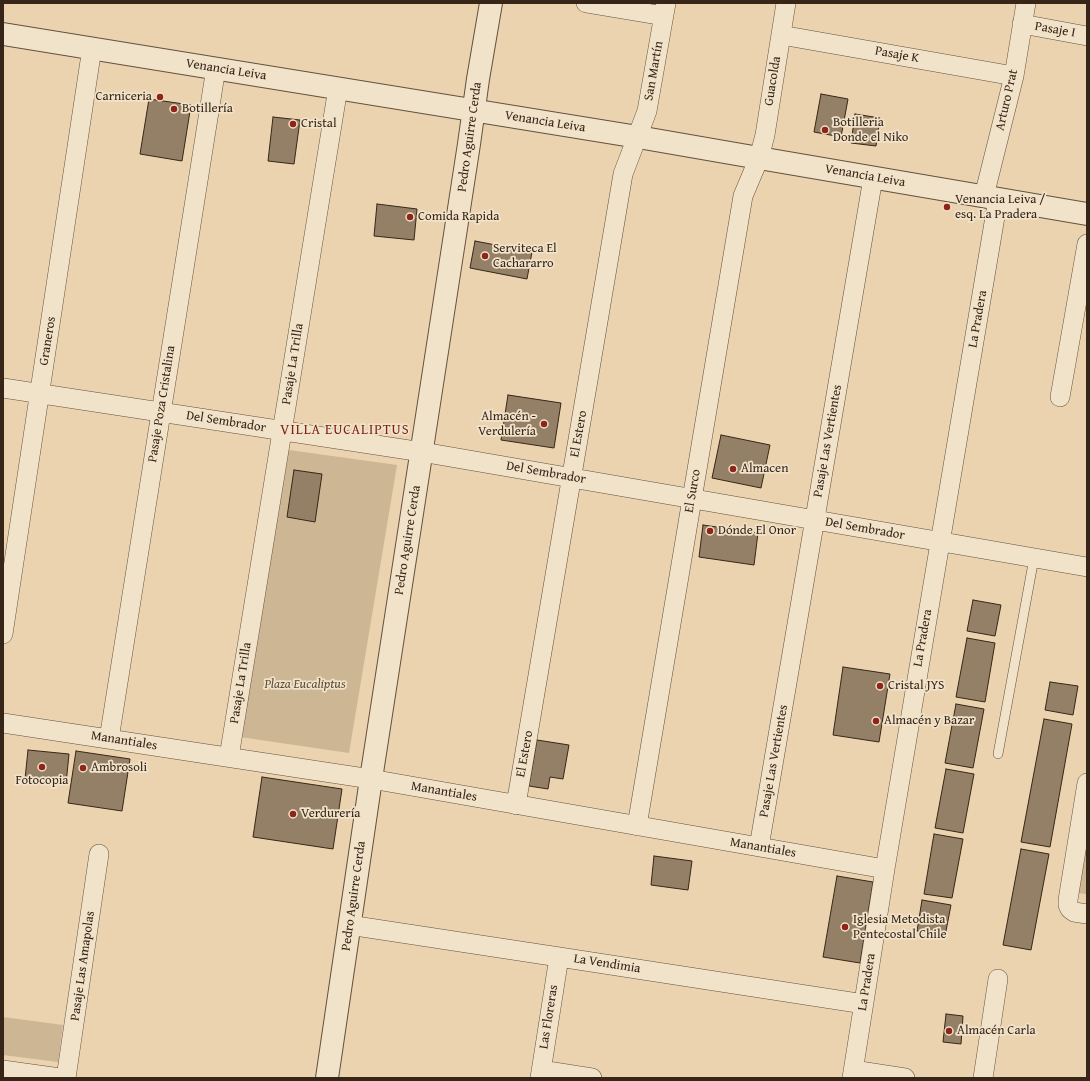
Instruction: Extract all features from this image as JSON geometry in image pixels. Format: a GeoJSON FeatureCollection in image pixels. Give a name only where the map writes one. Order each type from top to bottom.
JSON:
{"type":"FeatureCollection","features":[{"type":"Feature","properties":{"kind":"street","name":"Pedro Aguirre Cerda"},"geometry":{"type":"LineString","coordinates":[[327,1078],[371,779],[470,144],[478,79],[491,3]]}},
{"type":"Feature","properties":{"kind":"street"},"geometry":{"type":"LineString","coordinates":[[586,3],[665,10]]}},
{"type":"Feature","properties":{"kind":"street","name":"Guacolda"},"geometry":{"type":"LineString","coordinates":[[759,158],[786,3]]}},
{"type":"Feature","properties":{"kind":"street","name":"Arturo Prat"},"geometry":{"type":"LineString","coordinates":[[991,198],[1026,3]]}},
{"type":"Feature","properties":{"kind":"street","name":"San Martín"},"geometry":{"type":"LineString","coordinates":[[638,137],[647,112],[665,10]]}},
{"type":"Feature","properties":{"kind":"street","name":"Pasaje I"},"geometry":{"type":"LineString","coordinates":[[1022,24],[1087,36]]}},
{"type":"Feature","properties":{"kind":"street","name":"Venancia Leiva"},"geometry":{"type":"LineString","coordinates":[[3,34],[638,137],[1087,214]]}},
{"type":"Feature","properties":{"kind":"street","name":"Pasaje K"},"geometry":{"type":"LineString","coordinates":[[781,35],[1014,76]]}},
{"type":"Feature","properties":{"kind":"street","name":"Graneros"},"geometry":{"type":"LineString","coordinates":[[3,634],[92,48]]}},
{"type":"Feature","properties":{"kind":"street","name":"Pasaje Poza Cristalina"},"geometry":{"type":"LineString","coordinates":[[108,739],[216,68]]}},
{"type":"Feature","properties":{"kind":"street","name":"Pasaje La Trilla"},"geometry":{"type":"LineString","coordinates":[[229,757],[338,88]]}},
{"type":"Feature","properties":{"kind":"street","name":"El Estero"},"geometry":{"type":"LineString","coordinates":[[516,805],[623,174],[638,137]]}},
{"type":"Feature","properties":{"kind":"street","name":"El Surco"},"geometry":{"type":"LineString","coordinates":[[637,826],[743,196],[759,158]]}},
{"type":"Feature","properties":{"kind":"street","name":"Pasaje Las Vertientes"},"geometry":{"type":"LineString","coordinates":[[759,847],[873,178]]}},
{"type":"Feature","properties":{"kind":"street","name":"La Pradera"},"geometry":{"type":"LineString","coordinates":[[853,1074],[884,869],[940,542],[991,198]]}},
{"type":"Feature","properties":{"kind":"street"},"geometry":{"type":"LineString","coordinates":[[1060,397],[1087,244]]}},
{"type":"Feature","properties":{"kind":"street","name":"Del Sembrador"},"geometry":{"type":"LineString","coordinates":[[3,388],[422,452],[1087,567]]}},
{"type":"Feature","properties":{"kind":"street","name":"Manantiales"},"geometry":{"type":"LineString","coordinates":[[3,723],[371,779],[884,869]]}},
{"type":"Feature","properties":{"kind":"street"},"geometry":{"type":"LineString","coordinates":[[1087,783],[1068,905],[1074,912],[1087,914]]}},
{"type":"Feature","properties":{"kind":"street","name":"Pasaje Las Amapolas"},"geometry":{"type":"LineString","coordinates":[[66,1078],[99,854]]}},
{"type":"Feature","properties":{"kind":"street","name":"La Vendimia"},"geometry":{"type":"LineString","coordinates":[[350,925],[864,1004]]}},
{"type":"Feature","properties":{"kind":"street","name":"Las Floreras"},"geometry":{"type":"LineString","coordinates":[[540,1074],[559,957]]}},
{"type":"Feature","properties":{"kind":"street"},"geometry":{"type":"LineString","coordinates":[[983,1078],[998,979]]}},
{"type":"Feature","properties":{"kind":"street"},"geometry":{"type":"LineString","coordinates":[[3,1070],[60,1078]]}},
{"type":"Feature","properties":{"kind":"street"},"geometry":{"type":"LineString","coordinates":[[540,1074],[592,1078]]}},
{"type":"Feature","properties":{"kind":"street"},"geometry":{"type":"LineString","coordinates":[[853,1074],[905,1078]]}},
{"type":"Feature","properties":{"kind":"lane"},"geometry":{"type":"LineString","coordinates":[[998,754],[1034,558]]}},
{"type":"Feature","properties":{"kind":"green space","name":"Plaza Eucaliptus"},"geometry":{"type":"Polygon","coordinates":[[[289,450],[397,465],[349,753],[240,737],[289,450]]]}},
{"type":"Feature","properties":{"kind":"green space"},"geometry":{"type":"Polygon","coordinates":[[[1087,826],[1087,894],[1076,893],[1087,826]]]}},
{"type":"Feature","properties":{"kind":"green space"},"geometry":{"type":"Polygon","coordinates":[[[3,1017],[63,1025],[58,1062],[3,1055],[3,1017]]]}},
{"type":"Feature","properties":{"kind":"building"},"geometry":{"type":"Polygon","coordinates":[[[821,94],[848,99],[841,137],[814,132],[821,94]]]}},
{"type":"Feature","properties":{"kind":"building"},"geometry":{"type":"Polygon","coordinates":[[[149,99],[191,105],[182,161],[140,154],[149,99]]]}},
{"type":"Feature","properties":{"kind":"building"},"geometry":{"type":"Polygon","coordinates":[[[855,114],[880,118],[876,146],[851,143],[855,114]]]}},
{"type":"Feature","properties":{"kind":"building"},"geometry":{"type":"Polygon","coordinates":[[[273,117],[300,120],[294,164],[268,161],[273,117]]]}},
{"type":"Feature","properties":{"kind":"building"},"geometry":{"type":"Polygon","coordinates":[[[377,204],[417,209],[414,240],[374,236],[377,204]]]}},
{"type":"Feature","properties":{"kind":"building"},"geometry":{"type":"Polygon","coordinates":[[[475,241],[532,252],[527,279],[470,268],[475,241]]]}},
{"type":"Feature","properties":{"kind":"building"},"geometry":{"type":"Polygon","coordinates":[[[508,395],[561,403],[554,448],[501,440],[508,395]]]}},
{"type":"Feature","properties":{"kind":"building"},"geometry":{"type":"Polygon","coordinates":[[[721,435],[770,445],[761,488],[712,478],[721,435]]]}},
{"type":"Feature","properties":{"kind":"building"},"geometry":{"type":"Polygon","coordinates":[[[294,470],[322,474],[315,522],[287,517],[294,470]]]}},
{"type":"Feature","properties":{"kind":"building"},"geometry":{"type":"Polygon","coordinates":[[[703,525],[758,533],[754,565],[699,557],[703,525]]]}},
{"type":"Feature","properties":{"kind":"building"},"geometry":{"type":"Polygon","coordinates":[[[973,600],[1001,605],[995,636],[967,631],[973,600]]]}},
{"type":"Feature","properties":{"kind":"building"},"geometry":{"type":"Polygon","coordinates":[[[967,638],[995,643],[985,702],[956,697],[967,638]]]}},
{"type":"Feature","properties":{"kind":"building"},"geometry":{"type":"Polygon","coordinates":[[[843,667],[890,674],[879,742],[833,735],[843,667]]]}},
{"type":"Feature","properties":{"kind":"building"},"geometry":{"type":"Polygon","coordinates":[[[1050,682],[1078,686],[1073,715],[1045,710],[1050,682]]]}},
{"type":"Feature","properties":{"kind":"building"},"geometry":{"type":"Polygon","coordinates":[[[956,704],[984,709],[973,768],[945,763],[956,704]]]}},
{"type":"Feature","properties":{"kind":"building"},"geometry":{"type":"Polygon","coordinates":[[[1044,719],[1072,724],[1050,847],[1021,842],[1044,719]]]}},
{"type":"Feature","properties":{"kind":"building"},"geometry":{"type":"Polygon","coordinates":[[[537,740],[569,745],[563,779],[550,777],[548,789],[529,786],[537,740]]]}},
{"type":"Feature","properties":{"kind":"building"},"geometry":{"type":"Polygon","coordinates":[[[28,750],[69,754],[66,784],[25,779],[28,750]]]}},
{"type":"Feature","properties":{"kind":"building"},"geometry":{"type":"Polygon","coordinates":[[[76,751],[130,759],[122,811],[68,803],[76,751]]]}},
{"type":"Feature","properties":{"kind":"building"},"geometry":{"type":"Polygon","coordinates":[[[946,769],[974,774],[963,833],[935,828],[946,769]]]}},
{"type":"Feature","properties":{"kind":"building"},"geometry":{"type":"Polygon","coordinates":[[[262,777],[342,789],[333,849],[253,837],[262,777]]]}},
{"type":"Feature","properties":{"kind":"building"},"geometry":{"type":"Polygon","coordinates":[[[934,834],[963,839],[952,898],[924,894],[934,834]]]}},
{"type":"Feature","properties":{"kind":"building"},"geometry":{"type":"Polygon","coordinates":[[[1021,849],[1049,854],[1031,950],[1003,945],[1021,849]]]}},
{"type":"Feature","properties":{"kind":"building"},"geometry":{"type":"Polygon","coordinates":[[[654,856],[692,861],[688,890],[651,885],[654,856]]]}},
{"type":"Feature","properties":{"kind":"building"},"geometry":{"type":"Polygon","coordinates":[[[837,876],[873,882],[860,963],[823,957],[837,876]]]}},
{"type":"Feature","properties":{"kind":"building"},"geometry":{"type":"Polygon","coordinates":[[[922,900],[951,905],[945,936],[917,931],[922,900]]]}},
{"type":"Feature","properties":{"kind":"building"},"geometry":{"type":"Polygon","coordinates":[[[946,1014],[963,1016],[961,1044],[943,1042],[946,1014]]]}},
{"type":"Feature","properties":{"kind":"place","name":"Carniceria"},"geometry":{"type":"Point","coordinates":[160,97]}},
{"type":"Feature","properties":{"kind":"place","name":"Botillería"},"geometry":{"type":"Point","coordinates":[174,109]}},
{"type":"Feature","properties":{"kind":"place","name":"Cristal"},"geometry":{"type":"Point","coordinates":[293,124]}},
{"type":"Feature","properties":{"kind":"place","name":"Botilleria Donde el Niko"},"geometry":{"type":"Point","coordinates":[825,130]}},
{"type":"Feature","properties":{"kind":"place","name":"Venancia Leiva / esq. La Pradera"},"geometry":{"type":"Point","coordinates":[947,207]}},
{"type":"Feature","properties":{"kind":"place","name":"Comida Rapida"},"geometry":{"type":"Point","coordinates":[410,217]}},
{"type":"Feature","properties":{"kind":"place","name":"Serviteca El Cachararro"},"geometry":{"type":"Point","coordinates":[485,256]}},
{"type":"Feature","properties":{"kind":"place","name":"Almacén - Verdulería"},"geometry":{"type":"Point","coordinates":[544,424]}},
{"type":"Feature","properties":{"kind":"place","name":"Almacen"},"geometry":{"type":"Point","coordinates":[733,469]}},
{"type":"Feature","properties":{"kind":"place","name":"Dónde El Onor"},"geometry":{"type":"Point","coordinates":[710,531]}},
{"type":"Feature","properties":{"kind":"place","name":"Cristal JYS"},"geometry":{"type":"Point","coordinates":[880,686]}},
{"type":"Feature","properties":{"kind":"place","name":"Almacén y Bazar"},"geometry":{"type":"Point","coordinates":[876,721]}},
{"type":"Feature","properties":{"kind":"place","name":"Fotocopia"},"geometry":{"type":"Point","coordinates":[42,767]}},
{"type":"Feature","properties":{"kind":"place","name":"Ambrosoli"},"geometry":{"type":"Point","coordinates":[83,768]}},
{"type":"Feature","properties":{"kind":"place","name":"Verdurería"},"geometry":{"type":"Point","coordinates":[293,814]}},
{"type":"Feature","properties":{"kind":"place","name":"Iglesia Metodista Pentecostal Chile"},"geometry":{"type":"Point","coordinates":[845,927]}},
{"type":"Feature","properties":{"kind":"place","name":"Almacén Carla"},"geometry":{"type":"Point","coordinates":[949,1031]}},
{"type":"Feature","properties":{"kind":"district","name":"VILLA EUCALIPTUS"},"geometry":{"type":"Point","coordinates":[345,430]}}]}
